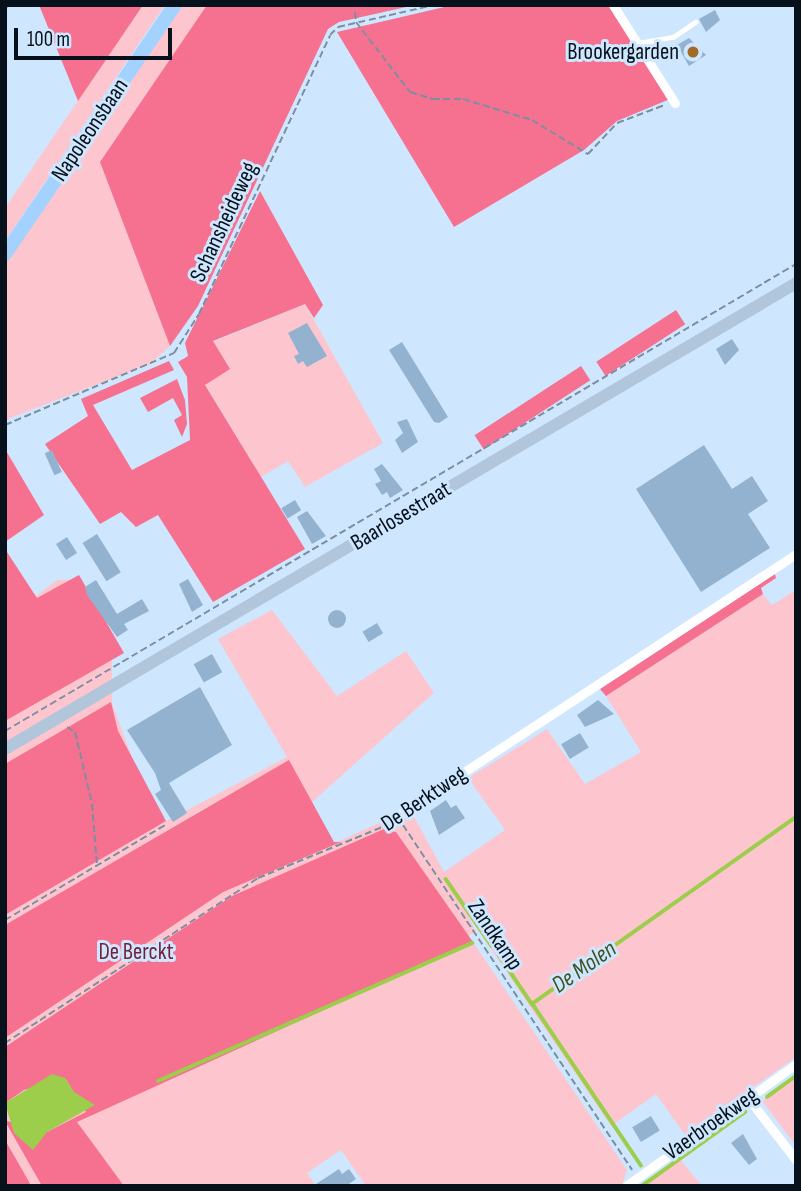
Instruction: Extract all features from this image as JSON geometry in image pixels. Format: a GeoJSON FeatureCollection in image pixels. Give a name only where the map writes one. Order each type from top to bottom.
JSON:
{"type":"FeatureCollection","features":[{"type":"Feature","properties":{"kind":"main road","name":"Napoleonsbaan"},"geometry":{"type":"LineString","coordinates":[[5,254],[176,5]]}},
{"type":"Feature","properties":{"kind":"street"},"geometry":{"type":"LineString","coordinates":[[613,5],[675,103]]}},
{"type":"Feature","properties":{"kind":"street","name":"Baarlosestraat"},"geometry":{"type":"LineString","coordinates":[[5,749],[794,289]]}},
{"type":"Feature","properties":{"kind":"street","name":"De Berktweg"},"geometry":{"type":"LineString","coordinates":[[397,816],[796,554]]}},
{"type":"Feature","properties":{"kind":"street","name":"Vaerbroekweg"},"geometry":{"type":"LineString","coordinates":[[626,1186],[796,1064]]}},
{"type":"Feature","properties":{"kind":"street"},"geometry":{"type":"LineString","coordinates":[[748,1098],[796,1160]]}},
{"type":"Feature","properties":{"kind":"lane"},"geometry":{"type":"LineString","coordinates":[[637,44],[673,37],[695,22]]}},
{"type":"Feature","properties":{"kind":"path"},"geometry":{"type":"LineString","coordinates":[[5,8],[10,5]]}},
{"type":"Feature","properties":{"kind":"path","name":"Schansheideweg"},"geometry":{"type":"LineString","coordinates":[[5,425],[174,353],[199,314],[330,35],[338,27],[433,5]]}},
{"type":"Feature","properties":{"kind":"path"},"geometry":{"type":"LineString","coordinates":[[355,12],[356,22],[410,92],[433,99],[463,99],[532,120],[588,154],[617,122],[675,103]]}},
{"type":"Feature","properties":{"kind":"path"},"geometry":{"type":"LineString","coordinates":[[5,732],[796,264]]}},
{"type":"Feature","properties":{"kind":"path"},"geometry":{"type":"LineString","coordinates":[[47,706],[55,720],[75,732],[92,804],[97,866]]}},
{"type":"Feature","properties":{"kind":"path","name":"De Berktweg"},"geometry":{"type":"LineString","coordinates":[[5,1043],[258,878],[391,825],[397,816]]}},
{"type":"Feature","properties":{"kind":"path","name":"Zandkamp"},"geometry":{"type":"LineString","coordinates":[[397,816],[637,1177]]}},
{"type":"Feature","properties":{"kind":"path"},"geometry":{"type":"LineString","coordinates":[[5,920],[167,824]]}},
{"type":"Feature","properties":{"kind":"green space"},"geometry":{"type":"Polygon","coordinates":[[[143,5],[165,5],[5,241],[5,208],[143,5]]]}},
{"type":"Feature","properties":{"kind":"green space"},"geometry":{"type":"Polygon","coordinates":[[[182,5],[207,5],[100,162],[170,346],[150,364],[5,420],[5,263],[182,5]]]}},
{"type":"Feature","properties":{"kind":"green space"},"geometry":{"type":"Polygon","coordinates":[[[305,304],[383,443],[305,487],[288,461],[261,477],[205,384],[230,369],[213,342],[305,304]]]}},
{"type":"Feature","properties":{"kind":"green space","name":"De Berckt"},"geometry":{"type":"Polygon","coordinates":[[[5,550],[35,597],[57,580],[79,580],[112,650],[112,703],[157,826],[287,757],[218,639],[272,610],[337,696],[406,651],[434,693],[312,802],[333,844],[410,809],[444,872],[505,830],[468,778],[547,729],[585,784],[641,752],[606,696],[763,594],[772,605],[796,590],[796,1057],[685,1135],[656,1094],[611,1126],[467,914],[476,932],[111,1106],[473,942],[627,1170],[622,1186],[360,1186],[364,1183],[341,1150],[307,1173],[316,1186],[124,1186],[78,1126],[69,1125],[118,1186],[5,1186],[5,550]]]}},
{"type":"Feature","properties":{"kind":"green space"},"geometry":{"type":"Polygon","coordinates":[[[796,1078],[796,1146],[762,1101],[796,1078]]]}},
{"type":"Feature","properties":{"kind":"green space"},"geometry":{"type":"Polygon","coordinates":[[[678,1157],[702,1186],[641,1186],[643,1184],[678,1157]]]}},
{"type":"Feature","properties":{"kind":"shaded area"},"geometry":{"type":"Polygon","coordinates":[[[39,5],[143,5],[78,101],[39,5]]]}},
{"type":"Feature","properties":{"kind":"shaded area"},"geometry":{"type":"Polygon","coordinates":[[[207,5],[415,5],[339,22],[328,29],[198,306],[170,346],[100,162],[207,5]]]}},
{"type":"Feature","properties":{"kind":"shaded area"},"geometry":{"type":"Polygon","coordinates":[[[453,5],[609,5],[670,99],[617,121],[584,150],[454,227],[337,32],[453,5]]]}},
{"type":"Feature","properties":{"kind":"shaded area"},"geometry":{"type":"Polygon","coordinates":[[[260,191],[323,305],[314,318],[305,304],[213,341],[230,369],[205,385],[305,549],[213,602],[158,515],[136,527],[121,512],[100,524],[45,444],[88,416],[81,399],[169,361],[174,370],[93,405],[132,470],[190,440],[187,377],[178,362],[188,356],[185,343],[260,191]]]}},
{"type":"Feature","properties":{"kind":"shaded area"},"geometry":{"type":"Polygon","coordinates":[[[676,310],[685,324],[606,376],[596,362],[676,310]]]}},
{"type":"Feature","properties":{"kind":"shaded area"},"geometry":{"type":"Polygon","coordinates":[[[581,366],[590,380],[484,449],[474,435],[581,366]]]}},
{"type":"Feature","properties":{"kind":"shaded area"},"geometry":{"type":"Polygon","coordinates":[[[177,379],[185,400],[187,424],[182,437],[174,420],[182,415],[173,398],[148,412],[140,398],[177,379]]]}},
{"type":"Feature","properties":{"kind":"shaded area"},"geometry":{"type":"Polygon","coordinates":[[[5,449],[44,515],[5,542],[5,449]]]}},
{"type":"Feature","properties":{"kind":"shaded area"},"geometry":{"type":"Polygon","coordinates":[[[5,549],[37,598],[79,575],[124,653],[5,721],[5,549]]]}},
{"type":"Feature","properties":{"kind":"shaded area"},"geometry":{"type":"Polygon","coordinates":[[[775,574],[776,578],[761,588],[763,594],[606,696],[600,689],[775,574]]]}},
{"type":"Feature","properties":{"kind":"shaded area"},"geometry":{"type":"Polygon","coordinates":[[[111,702],[118,731],[166,821],[5,915],[5,764],[111,702]]]}},
{"type":"Feature","properties":{"kind":"shaded area"},"geometry":{"type":"Polygon","coordinates":[[[289,760],[334,842],[341,842],[223,892],[5,1038],[5,925],[289,760]]]}},
{"type":"Feature","properties":{"kind":"shaded area"},"geometry":{"type":"Polygon","coordinates":[[[384,829],[396,832],[473,942],[77,1122],[124,1186],[42,1186],[5,1121],[5,1115],[7,1121],[47,1132],[86,1112],[65,1078],[24,1090],[5,1103],[5,1047],[232,896],[384,829]]]}},
{"type":"Feature","properties":{"kind":"shaded area"},"geometry":{"type":"Polygon","coordinates":[[[52,1074],[65,1078],[74,1092],[95,1105],[47,1132],[33,1150],[14,1133],[5,1103],[52,1074]]]}},
{"type":"Feature","properties":{"kind":"shaded area"},"geometry":{"type":"Polygon","coordinates":[[[5,1140],[28,1180],[31,1186],[5,1186],[5,1140]]]}},
{"type":"Feature","properties":{"kind":"building"},"geometry":{"type":"Polygon","coordinates":[[[715,10],[720,20],[706,32],[699,19],[715,10]]]}},
{"type":"Feature","properties":{"kind":"building","name":"Brookergarden"},"geometry":{"type":"Polygon","coordinates":[[[689,38],[706,55],[689,66],[677,45],[689,38]]]}},
{"type":"Feature","properties":{"kind":"building"},"geometry":{"type":"Polygon","coordinates":[[[307,323],[327,356],[307,367],[303,361],[298,364],[294,356],[299,354],[288,333],[307,323]]]}},
{"type":"Feature","properties":{"kind":"building"},"geometry":{"type":"Polygon","coordinates":[[[732,339],[739,350],[725,365],[716,349],[732,339]]]}},
{"type":"Feature","properties":{"kind":"building"},"geometry":{"type":"Polygon","coordinates":[[[402,342],[448,417],[439,423],[434,422],[389,350],[402,342]]]}},
{"type":"Feature","properties":{"kind":"building"},"geometry":{"type":"Polygon","coordinates":[[[407,419],[418,442],[402,453],[395,440],[403,433],[397,422],[407,419]]]}},
{"type":"Feature","properties":{"kind":"building"},"geometry":{"type":"Polygon","coordinates":[[[704,445],[732,489],[752,476],[768,501],[748,514],[770,548],[701,592],[636,489],[704,445]]]}},
{"type":"Feature","properties":{"kind":"building"},"geometry":{"type":"Polygon","coordinates":[[[52,450],[62,472],[54,475],[45,453],[52,450]]]}},
{"type":"Feature","properties":{"kind":"building"},"geometry":{"type":"Polygon","coordinates":[[[382,464],[403,490],[390,498],[387,492],[382,495],[375,484],[381,481],[374,469],[382,464]]]}},
{"type":"Feature","properties":{"kind":"building"},"geometry":{"type":"Polygon","coordinates":[[[295,500],[301,510],[287,519],[281,508],[295,500]]]}},
{"type":"Feature","properties":{"kind":"building"},"geometry":{"type":"Polygon","coordinates":[[[307,511],[326,536],[312,544],[297,517],[307,511]]]}},
{"type":"Feature","properties":{"kind":"building"},"geometry":{"type":"Polygon","coordinates":[[[97,534],[121,572],[106,581],[83,543],[97,534]]]}},
{"type":"Feature","properties":{"kind":"building"},"geometry":{"type":"Polygon","coordinates":[[[67,537],[77,553],[66,560],[56,544],[67,537]]]}},
{"type":"Feature","properties":{"kind":"building"},"geometry":{"type":"Polygon","coordinates":[[[188,579],[203,605],[192,612],[179,584],[188,579]]]}},
{"type":"Feature","properties":{"kind":"building"},"geometry":{"type":"Polygon","coordinates":[[[96,580],[117,614],[142,599],[149,611],[124,624],[128,630],[117,637],[87,595],[85,587],[96,580]]]}},
{"type":"Feature","properties":{"kind":"building"},"geometry":{"type":"Polygon","coordinates":[[[337,610],[343,613],[346,619],[343,625],[337,628],[331,625],[328,619],[331,613],[337,610]]]}},
{"type":"Feature","properties":{"kind":"building"},"geometry":{"type":"Polygon","coordinates":[[[377,623],[383,633],[369,642],[362,632],[377,623]]]}},
{"type":"Feature","properties":{"kind":"building"},"geometry":{"type":"Polygon","coordinates":[[[212,654],[222,672],[204,683],[194,664],[212,654]]]}},
{"type":"Feature","properties":{"kind":"building"},"geometry":{"type":"Polygon","coordinates":[[[200,687],[232,745],[169,783],[187,813],[173,822],[155,794],[161,790],[155,773],[127,730],[200,687]]]}},
{"type":"Feature","properties":{"kind":"building"},"geometry":{"type":"Polygon","coordinates":[[[598,700],[614,714],[585,727],[577,715],[598,700]]]}},
{"type":"Feature","properties":{"kind":"building"},"geometry":{"type":"Polygon","coordinates":[[[580,733],[589,748],[570,759],[561,744],[580,733]]]}},
{"type":"Feature","properties":{"kind":"building"},"geometry":{"type":"Polygon","coordinates":[[[446,800],[451,808],[456,805],[465,818],[439,835],[430,811],[446,800]]]}},
{"type":"Feature","properties":{"kind":"building"},"geometry":{"type":"Polygon","coordinates":[[[651,1116],[660,1131],[641,1142],[632,1127],[651,1116]]]}},
{"type":"Feature","properties":{"kind":"building"},"geometry":{"type":"Polygon","coordinates":[[[743,1134],[757,1159],[749,1165],[731,1143],[743,1134]]]}},
{"type":"Feature","properties":{"kind":"building"},"geometry":{"type":"Polygon","coordinates":[[[339,1169],[342,1174],[349,1169],[356,1179],[346,1186],[313,1186],[339,1169]]]}},
{"type":"Feature","properties":{"kind":"waterway","name":"De Molen"},"geometry":{"type":"LineString","coordinates":[[641,1166],[532,1004],[796,817]]}},
{"type":"Feature","properties":{"kind":"waterway"},"geometry":{"type":"LineString","coordinates":[[446,879],[492,946]]}},
{"type":"Feature","properties":{"kind":"waterway"},"geometry":{"type":"LineString","coordinates":[[158,1081],[472,943]]}},
{"type":"Feature","properties":{"kind":"waterway"},"geometry":{"type":"LineString","coordinates":[[499,955],[532,1004]]}},
{"type":"Feature","properties":{"kind":"waterway"},"geometry":{"type":"LineString","coordinates":[[767,1097],[796,1076]]}},
{"type":"Feature","properties":{"kind":"waterway"},"geometry":{"type":"LineString","coordinates":[[642,1186],[745,1112]]}},
{"type":"Feature","properties":{"kind":"place","name":"Brookergarden"},"geometry":{"type":"Point","coordinates":[693,52]}}]}
